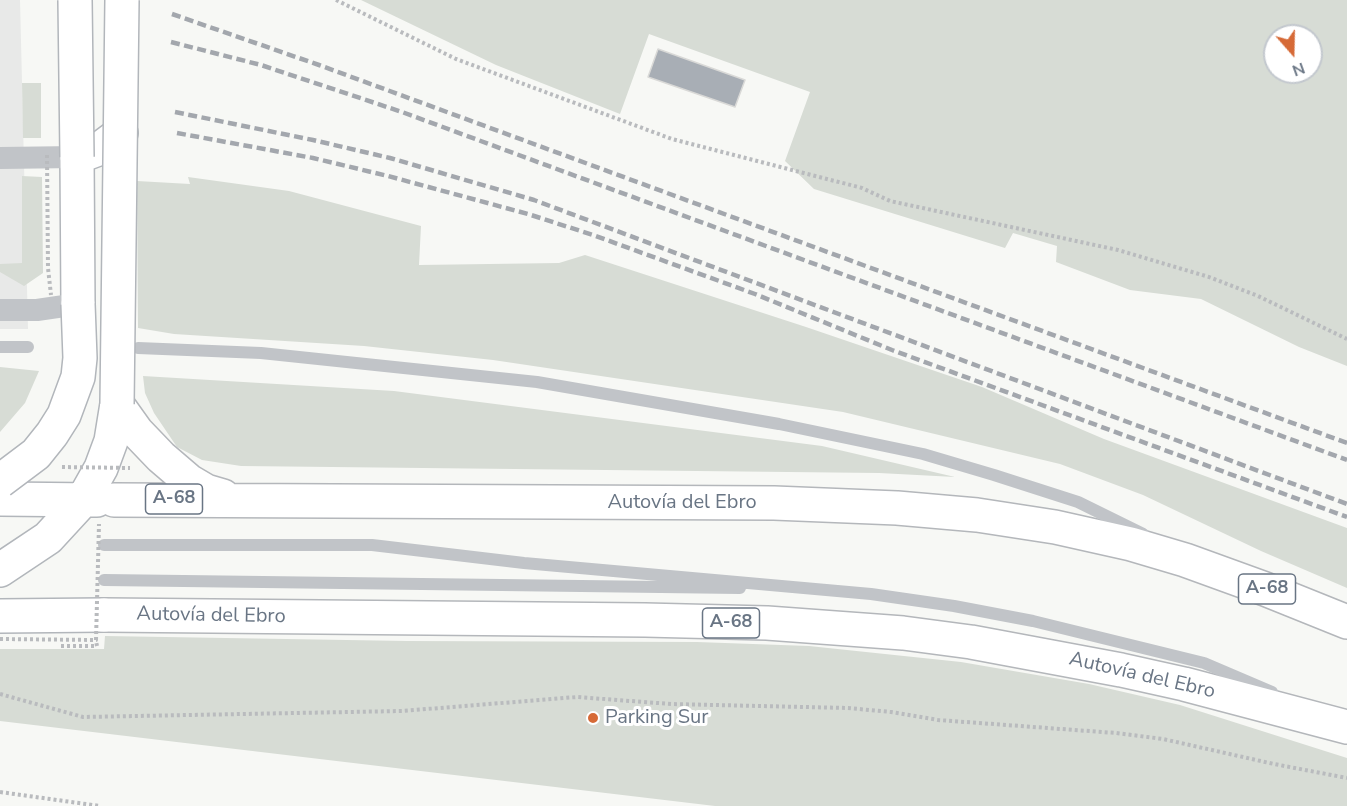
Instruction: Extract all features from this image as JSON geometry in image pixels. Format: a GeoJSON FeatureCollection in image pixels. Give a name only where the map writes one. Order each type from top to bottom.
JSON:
{"type":"FeatureCollection","features":[{"type":"Feature","properties":{"kind":"main road"},"geometry":{"type":"LineString","coordinates":[[0,481],[36,454],[52,434],[67,408],[78,377],[81,358],[66,307],[53,155],[75,0]]}},
{"type":"Feature","properties":{"kind":"main road"},"geometry":{"type":"LineString","coordinates":[[0,570],[99,508],[102,468],[111,441],[117,404],[122,0]]}},
{"type":"Feature","properties":{"kind":"main road"},"geometry":{"type":"LineString","coordinates":[[53,155],[102,148],[121,133]]}},
{"type":"Feature","properties":{"kind":"main road"},"geometry":{"type":"LineString","coordinates":[[117,404],[137,432],[161,458],[189,481],[206,491],[233,499]]}},
{"type":"Feature","properties":{"kind":"main road","name":"Autovía del Ebro"},"geometry":{"type":"LineString","coordinates":[[0,499],[99,508],[233,499],[774,503],[897,508],[977,515],[1055,527],[1131,544],[1185,560],[1347,622]]}},
{"type":"Feature","properties":{"kind":"main road","name":"Autovía del Ebro"},"geometry":{"type":"LineString","coordinates":[[0,616],[645,620],[767,623],[903,633],[971,642],[1121,670],[1347,726]]}},
{"type":"Feature","properties":{"kind":"street"},"geometry":{"type":"LineString","coordinates":[[0,158],[53,155]]}},
{"type":"Feature","properties":{"kind":"street"},"geometry":{"type":"LineString","coordinates":[[0,310],[66,307]]}},
{"type":"Feature","properties":{"kind":"lane"},"geometry":{"type":"LineString","coordinates":[[0,346],[28,347]]}},
{"type":"Feature","properties":{"kind":"lane"},"geometry":{"type":"LineString","coordinates":[[138,348],[261,353],[537,381],[780,424],[922,454],[1078,502],[1132,528],[1185,560]]}},
{"type":"Feature","properties":{"kind":"lane"},"geometry":{"type":"LineString","coordinates":[[104,545],[372,545],[524,563],[816,587],[954,606],[1033,621],[1204,663],[1347,726]]}},
{"type":"Feature","properties":{"kind":"lane"},"geometry":{"type":"LineString","coordinates":[[104,580],[662,588],[816,587]]}},
{"type":"Feature","properties":{"kind":"path"},"geometry":{"type":"LineString","coordinates":[[336,0],[456,59],[672,139],[862,188],[890,201],[1118,250],[1209,277],[1258,296],[1347,339]]}},
{"type":"Feature","properties":{"kind":"path"},"geometry":{"type":"LineString","coordinates":[[53,155],[48,268],[66,307]]}},
{"type":"Feature","properties":{"kind":"path"},"geometry":{"type":"LineString","coordinates":[[0,639],[96,640],[101,616],[99,508]]}},
{"type":"Feature","properties":{"kind":"path"},"geometry":{"type":"LineString","coordinates":[[0,694],[83,717],[402,711],[577,697],[671,704],[848,708],[938,720],[1116,733],[1163,739],[1347,778]]}},
{"type":"Feature","properties":{"kind":"path"},"geometry":{"type":"LineString","coordinates":[[0,792],[100,806]]}},
{"type":"Feature","properties":{"kind":"shaded area"},"geometry":{"type":"Polygon","coordinates":[[[0,0],[20,0],[28,329],[0,329],[0,0]]]}},
{"type":"Feature","properties":{"kind":"shaded area"},"geometry":{"type":"Polygon","coordinates":[[[361,0],[1347,0],[1347,366],[1299,347],[1201,299],[1130,290],[1056,262],[1057,246],[1013,233],[1005,248],[814,189],[785,161],[810,92],[649,34],[620,114],[496,65],[361,0]]]}},
{"type":"Feature","properties":{"kind":"shaded area"},"geometry":{"type":"Polygon","coordinates":[[[22,83],[41,83],[41,138],[23,138],[22,83]]]}},
{"type":"Feature","properties":{"kind":"shaded area"},"geometry":{"type":"Polygon","coordinates":[[[22,176],[42,177],[43,273],[24,286],[0,272],[0,264],[22,263],[22,176]]]}},
{"type":"Feature","properties":{"kind":"shaded area"},"geometry":{"type":"Polygon","coordinates":[[[188,177],[289,191],[421,226],[419,265],[559,263],[585,255],[982,387],[1104,439],[1347,528],[1347,588],[1261,551],[1143,495],[1060,464],[843,412],[493,360],[364,346],[174,334],[138,328],[137,181],[190,184],[188,177]]]}},
{"type":"Feature","properties":{"kind":"shaded area"},"geometry":{"type":"Polygon","coordinates":[[[0,367],[39,371],[25,403],[0,432],[0,367]]]}},
{"type":"Feature","properties":{"kind":"shaded area"},"geometry":{"type":"Polygon","coordinates":[[[143,376],[394,391],[822,446],[955,477],[879,473],[241,466],[202,460],[177,447],[154,413],[145,393],[143,376]]]}},
{"type":"Feature","properties":{"kind":"shaded area","name":"Parking Sur"},"geometry":{"type":"Polygon","coordinates":[[[105,636],[407,641],[697,642],[809,646],[961,662],[1089,684],[1180,705],[1347,758],[1347,806],[715,806],[0,721],[0,649],[104,649],[105,636]]]}},
{"type":"Feature","properties":{"kind":"building"},"geometry":{"type":"Polygon","coordinates":[[[658,49],[745,80],[735,107],[648,77],[658,49]]]}},
{"type":"Feature","properties":{"kind":"railway"},"geometry":{"type":"LineString","coordinates":[[172,14],[319,65],[1347,443]]}},
{"type":"Feature","properties":{"kind":"railway"},"geometry":{"type":"LineString","coordinates":[[171,42],[261,65],[402,112],[1347,460]]}},
{"type":"Feature","properties":{"kind":"railway"},"geometry":{"type":"LineString","coordinates":[[175,112],[390,158],[534,200],[1347,504]]}},
{"type":"Feature","properties":{"kind":"railway"},"geometry":{"type":"LineString","coordinates":[[177,133],[313,158],[388,176],[528,214],[593,235],[755,294],[892,350],[1347,517]]}},
{"type":"Feature","properties":{"kind":"place","name":"Parking Sur"},"geometry":{"type":"Point","coordinates":[593,718]}}]}
